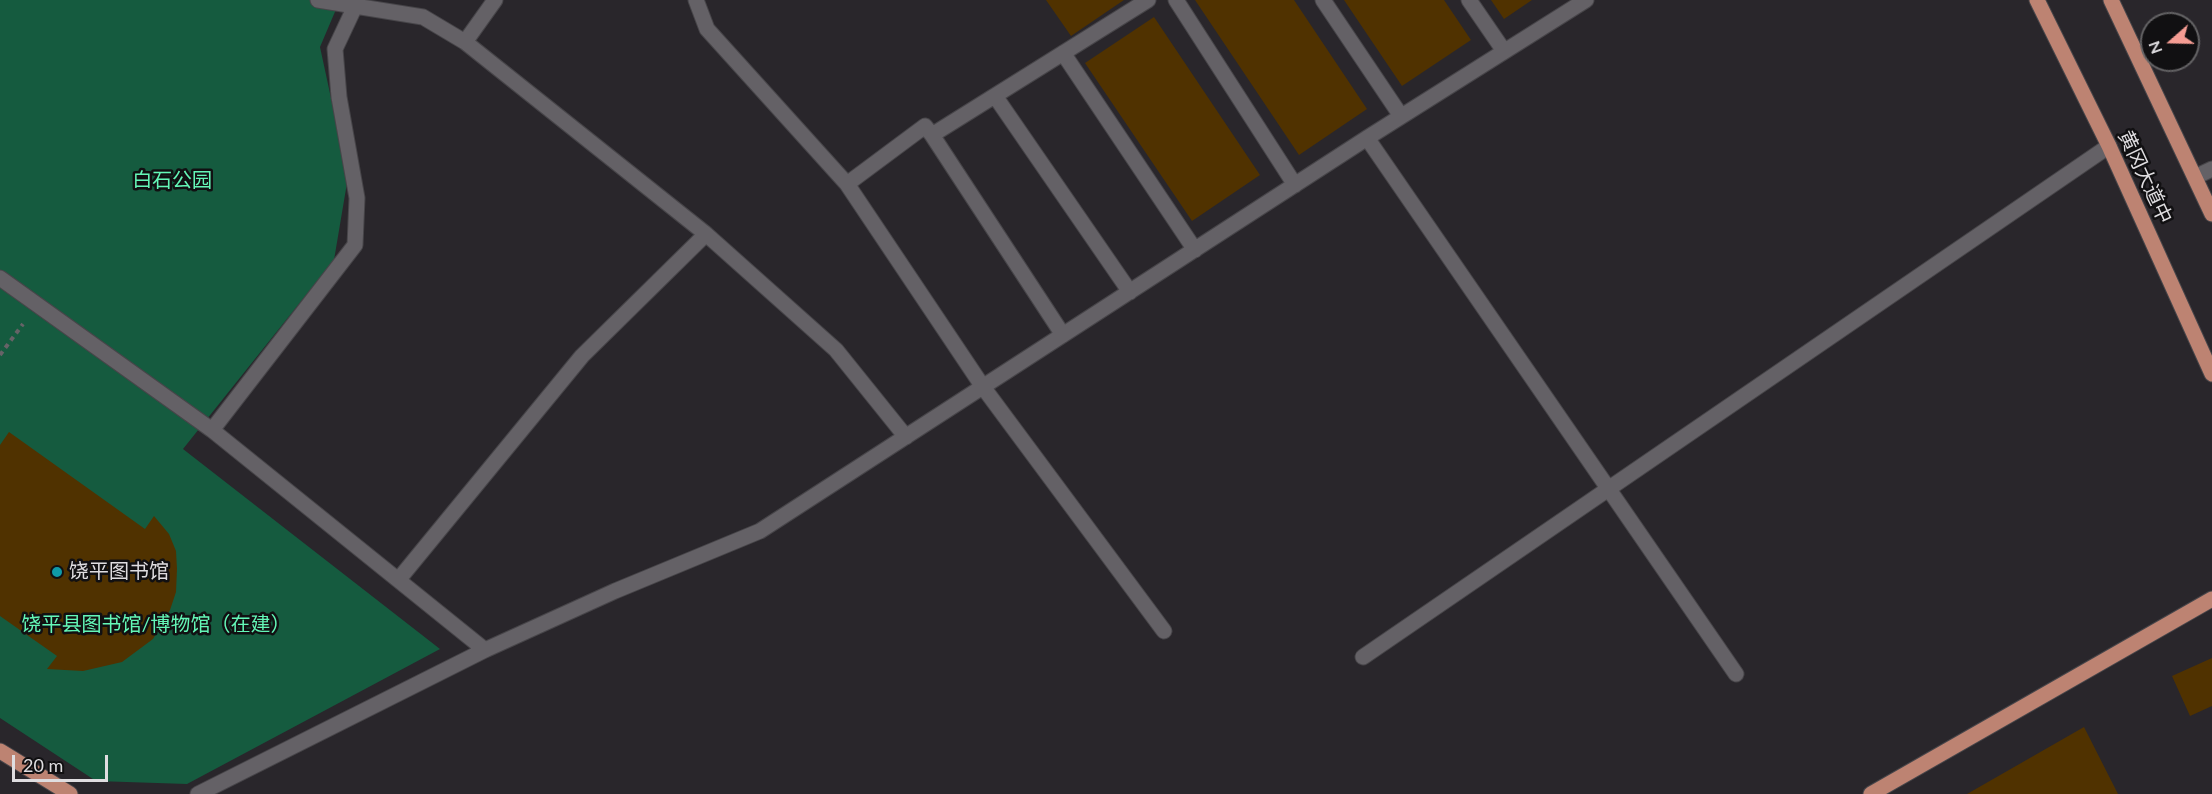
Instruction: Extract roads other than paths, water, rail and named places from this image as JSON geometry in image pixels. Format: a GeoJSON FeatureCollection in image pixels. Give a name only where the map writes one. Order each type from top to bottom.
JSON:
{"type":"FeatureCollection","features":[{"type":"Feature","properties":{"kind":"main road","name":"黄冈大道中"},"geometry":{"type":"LineString","coordinates":[[2037,0],[2109,146],[2212,374]]}},
{"type":"Feature","properties":{"kind":"main road"},"geometry":{"type":"LineString","coordinates":[[2111,0],[2212,213]]}},
{"type":"Feature","properties":{"kind":"main road"},"geometry":{"type":"LineString","coordinates":[[1870,794],[2212,599]]}},
{"type":"Feature","properties":{"kind":"main road"},"geometry":{"type":"LineString","coordinates":[[0,751],[70,794]]}},
{"type":"Feature","properties":{"kind":"street"},"geometry":{"type":"LineString","coordinates":[[318,0],[357,2],[423,17],[465,42],[706,234],[836,350],[906,437]]}},
{"type":"Feature","properties":{"kind":"street"},"geometry":{"type":"LineString","coordinates":[[465,42],[495,0]]}},
{"type":"Feature","properties":{"kind":"street"},"geometry":{"type":"LineString","coordinates":[[696,0],[707,29],[847,184],[983,387],[1164,631]]}},
{"type":"Feature","properties":{"kind":"street"},"geometry":{"type":"LineString","coordinates":[[932,135],[1148,0]]}},
{"type":"Feature","properties":{"kind":"street"},"geometry":{"type":"LineString","coordinates":[[1176,0],[1295,185]]}},
{"type":"Feature","properties":{"kind":"street"},"geometry":{"type":"LineString","coordinates":[[1323,0],[1401,116]]}},
{"type":"Feature","properties":{"kind":"street"},"geometry":{"type":"LineString","coordinates":[[1469,0],[1504,51]]}},
{"type":"Feature","properties":{"kind":"street"},"geometry":{"type":"LineString","coordinates":[[198,794],[485,650],[615,591],[760,531],[1401,116],[1586,0]]}},
{"type":"Feature","properties":{"kind":"street"},"geometry":{"type":"LineString","coordinates":[[212,430],[355,245],[357,198],[339,97],[335,49],[357,2]]}},
{"type":"Feature","properties":{"kind":"street"},"geometry":{"type":"LineString","coordinates":[[1063,53],[1195,250]]}},
{"type":"Feature","properties":{"kind":"street"},"geometry":{"type":"LineString","coordinates":[[995,96],[1130,292]]}},
{"type":"Feature","properties":{"kind":"street"},"geometry":{"type":"LineString","coordinates":[[847,184],[925,126],[1063,335]]}},
{"type":"Feature","properties":{"kind":"street"},"geometry":{"type":"LineString","coordinates":[[1367,138],[1736,674]]}},
{"type":"Feature","properties":{"kind":"street"},"geometry":{"type":"LineString","coordinates":[[1363,657],[1610,490],[2109,146]]}},
{"type":"Feature","properties":{"kind":"street"},"geometry":{"type":"LineString","coordinates":[[2195,177],[2212,169]]}},
{"type":"Feature","properties":{"kind":"street"},"geometry":{"type":"LineString","coordinates":[[399,579],[582,356],[706,234]]}},
{"type":"Feature","properties":{"kind":"street"},"geometry":{"type":"LineString","coordinates":[[0,278],[212,430],[485,650]]}},
{"type":"Feature","properties":{"kind":"place","name":"饶平图书馆"},"geometry":{"type":"Point","coordinates":[57,572]}},
{"type":"Feature","properties":{"kind":"park label","name":"白石公园"},"geometry":{"type":"Point","coordinates":[172,181]}},
{"type":"Feature","properties":{"kind":"park label","name":"饶平县图书馆/博物馆（在建）"},"geometry":{"type":"Point","coordinates":[156,625]}}]}
